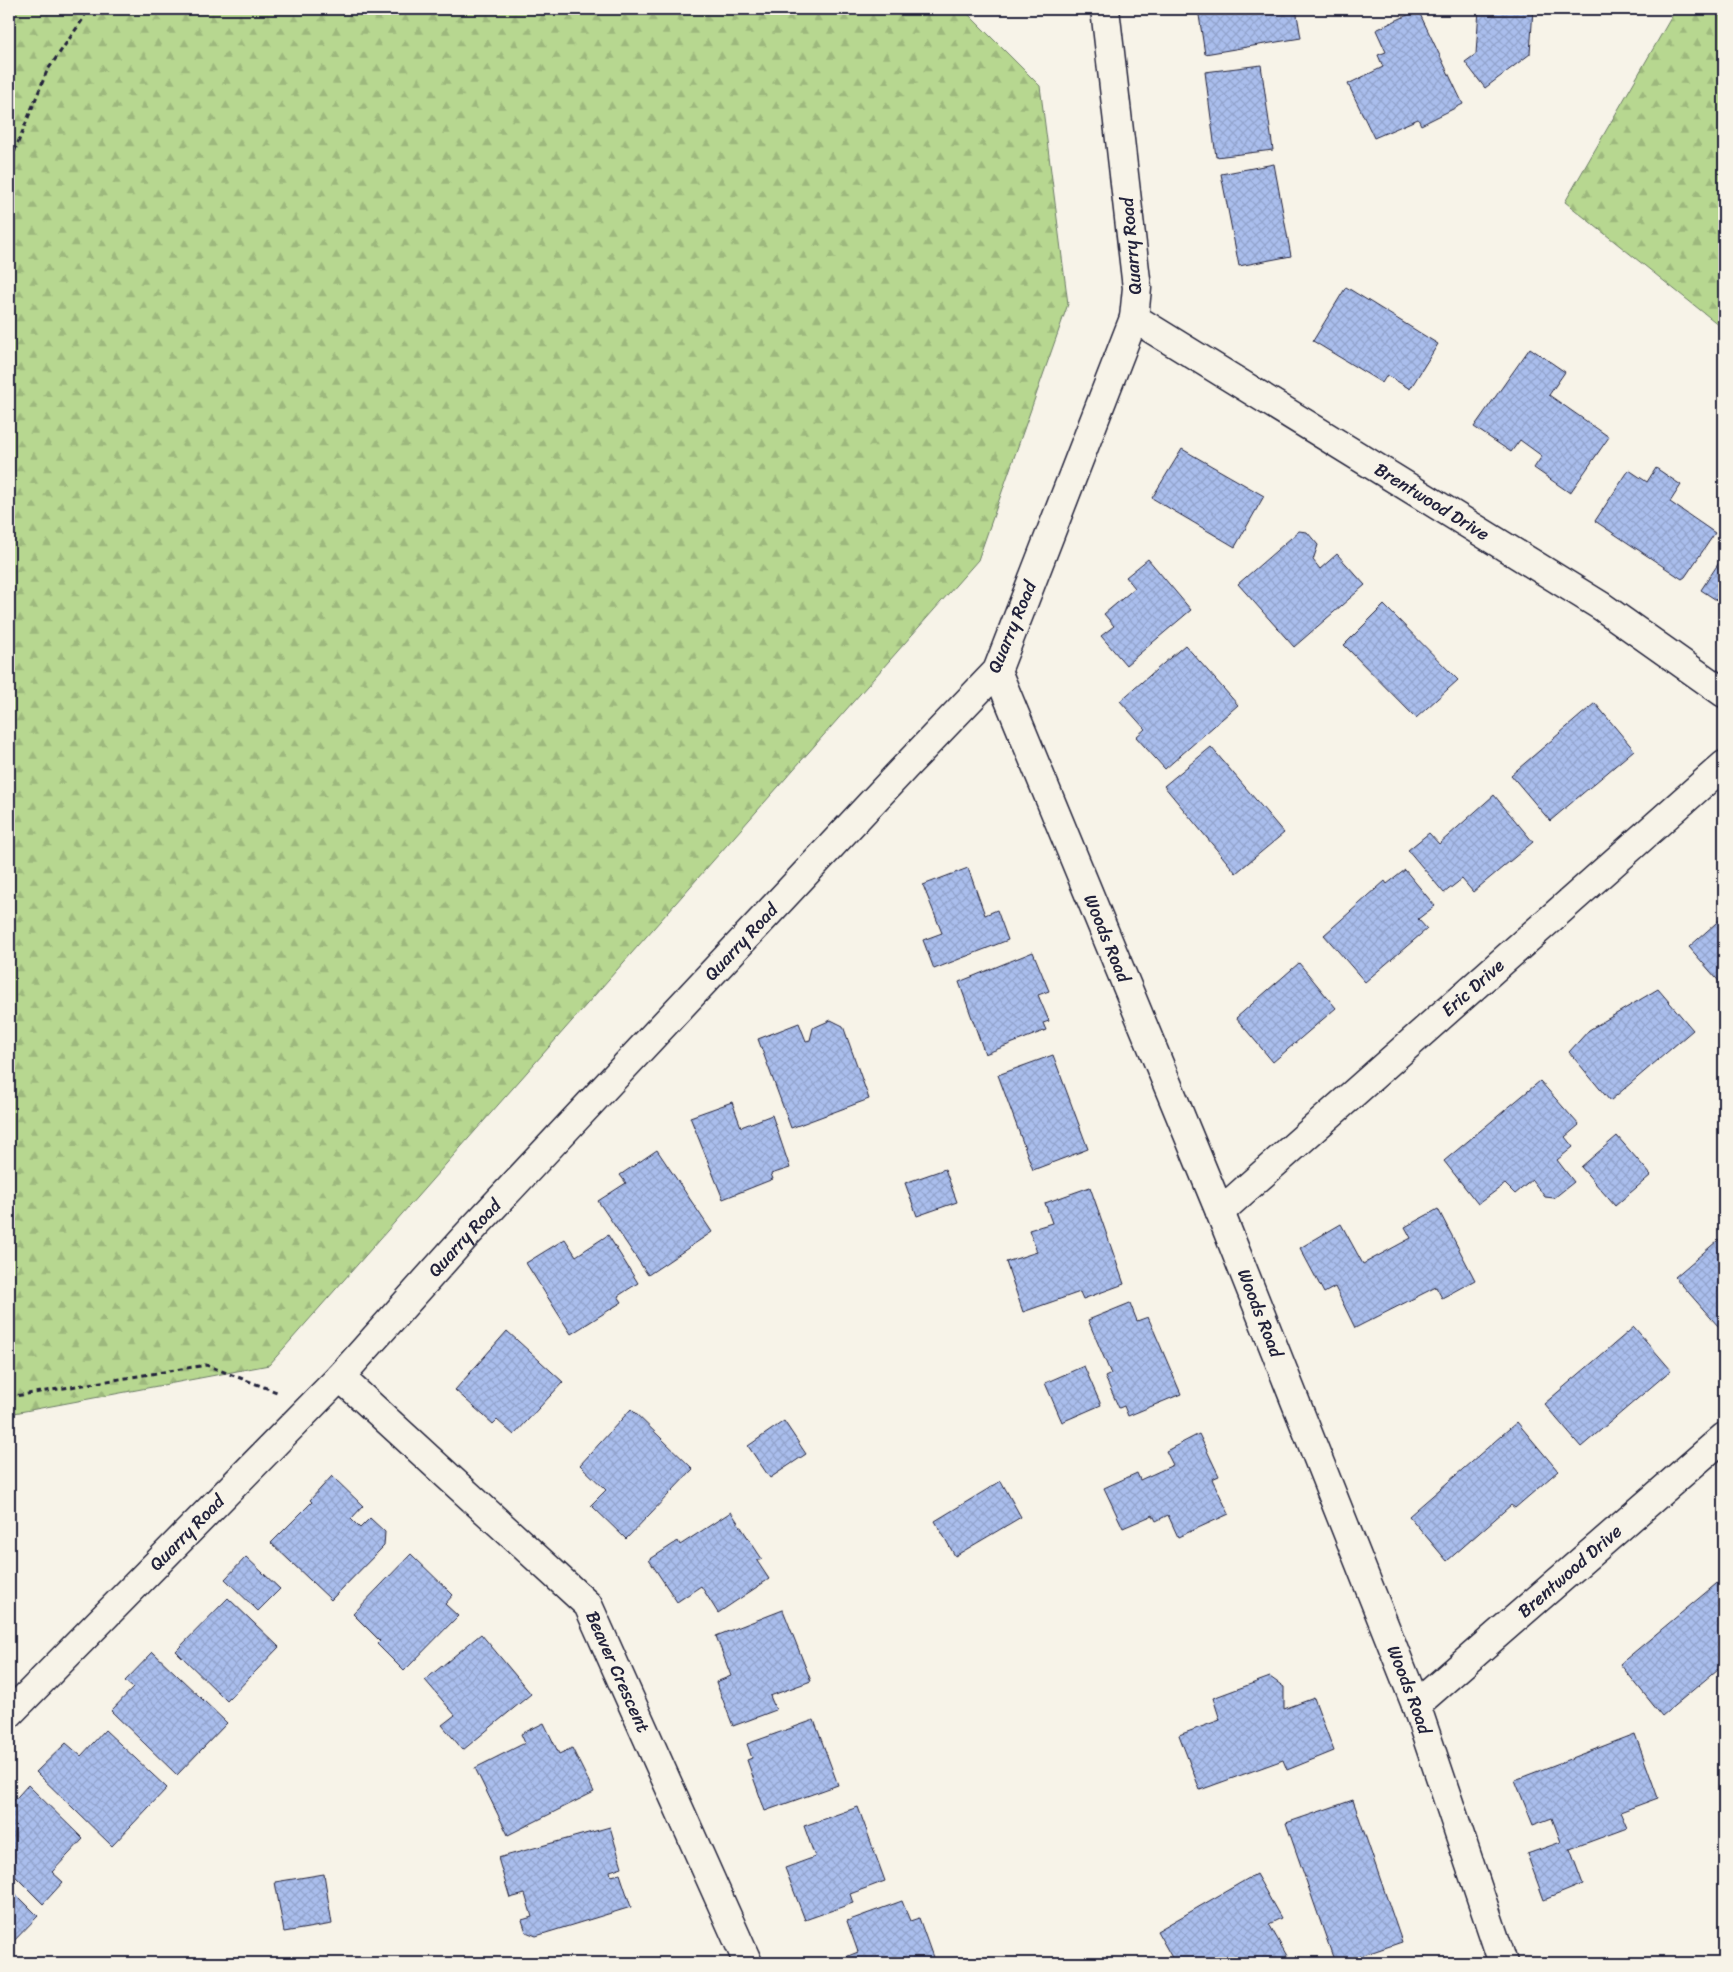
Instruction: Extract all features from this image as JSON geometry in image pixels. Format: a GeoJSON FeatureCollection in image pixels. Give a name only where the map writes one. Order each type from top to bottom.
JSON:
{"type":"FeatureCollection","features":[{"type":"Feature","properties":{"kind":"street","name":"Quarry Road"},"geometry":{"type":"LineString","coordinates":[[9,1714],[340,1377],[464,1238],[997,671],[1134,318],[1137,288],[1105,9]]}},
{"type":"Feature","properties":{"kind":"street","name":"Brentwood Drive"},"geometry":{"type":"LineString","coordinates":[[1134,318],[1601,606],[1724,693]]}},
{"type":"Feature","properties":{"kind":"street","name":"Woods Road"},"geometry":{"type":"LineString","coordinates":[[997,671],[1220,1212],[1416,1705],[1503,1963]]}},
{"type":"Feature","properties":{"kind":"street","name":"Eric Drive"},"geometry":{"type":"LineString","coordinates":[[1220,1212],[1724,765]]}},
{"type":"Feature","properties":{"kind":"street","name":"Beaver Crescent"},"geometry":{"type":"LineString","coordinates":[[340,1377],[588,1605],[748,1963]]}},
{"type":"Feature","properties":{"kind":"street","name":"Brentwood Drive"},"geometry":{"type":"LineString","coordinates":[[1416,1705],[1724,1437]]}},
{"type":"Feature","properties":{"kind":"path"},"geometry":{"type":"LineString","coordinates":[[9,178],[15,150],[47,71],[83,19],[87,9]]}},
{"type":"Feature","properties":{"kind":"path"},"geometry":{"type":"LineString","coordinates":[[9,401],[12,423],[9,428]]}},
{"type":"Feature","properties":{"kind":"path"},"geometry":{"type":"LineString","coordinates":[[9,1397],[206,1365],[312,1405]]}},
{"type":"Feature","properties":{"kind":"green space"},"geometry":{"type":"Polygon","coordinates":[[[9,9],[963,9],[1040,86],[1068,304],[978,560],[269,1365],[9,1414],[9,9]]]}},
{"type":"Feature","properties":{"kind":"green space"},"geometry":{"type":"Polygon","coordinates":[[[1676,9],[1724,9],[1724,329],[1565,202],[1676,9]]]}},
{"type":"Feature","properties":{"kind":"building"},"geometry":{"type":"Polygon","coordinates":[[[1198,9],[1296,9],[1301,38],[1205,54],[1198,9]]]}},
{"type":"Feature","properties":{"kind":"building"},"geometry":{"type":"Polygon","coordinates":[[[1479,9],[1533,9],[1530,54],[1485,88],[1465,62],[1476,54],[1479,9]]]}},
{"type":"Feature","properties":{"kind":"building"},"geometry":{"type":"Polygon","coordinates":[[[1418,10],[1463,104],[1421,125],[1418,119],[1374,138],[1348,84],[1383,67],[1378,55],[1386,52],[1376,30],[1418,10]]]}},
{"type":"Feature","properties":{"kind":"building"},"geometry":{"type":"Polygon","coordinates":[[[1261,65],[1273,150],[1216,157],[1205,72],[1261,65]]]}},
{"type":"Feature","properties":{"kind":"building"},"geometry":{"type":"Polygon","coordinates":[[[1274,164],[1291,256],[1239,266],[1221,174],[1274,164]]]}},
{"type":"Feature","properties":{"kind":"building"},"geometry":{"type":"Polygon","coordinates":[[[1346,287],[1438,344],[1410,389],[1387,375],[1382,383],[1313,341],[1346,287]]]}},
{"type":"Feature","properties":{"kind":"building"},"geometry":{"type":"Polygon","coordinates":[[[1530,348],[1565,372],[1549,395],[1609,437],[1570,493],[1534,468],[1542,456],[1520,440],[1511,452],[1474,427],[1530,348]]]}},
{"type":"Feature","properties":{"kind":"building"},"geometry":{"type":"Polygon","coordinates":[[[1182,449],[1264,496],[1235,547],[1152,498],[1182,449]]]}},
{"type":"Feature","properties":{"kind":"building"},"geometry":{"type":"Polygon","coordinates":[[[1656,468],[1681,485],[1670,502],[1715,533],[1682,579],[1595,521],[1629,470],[1647,482],[1656,468]]]}},
{"type":"Feature","properties":{"kind":"building"},"geometry":{"type":"Polygon","coordinates":[[[1299,531],[1307,532],[1318,545],[1313,560],[1320,569],[1337,554],[1365,585],[1294,647],[1238,584],[1299,531]]]}},
{"type":"Feature","properties":{"kind":"building"},"geometry":{"type":"Polygon","coordinates":[[[1724,555],[1724,605],[1701,590],[1724,555]]]}},
{"type":"Feature","properties":{"kind":"building"},"geometry":{"type":"Polygon","coordinates":[[[1148,559],[1191,610],[1126,665],[1101,636],[1114,626],[1104,614],[1135,588],[1126,577],[1148,559]]]}},
{"type":"Feature","properties":{"kind":"building"},"geometry":{"type":"Polygon","coordinates":[[[1384,605],[1458,680],[1416,718],[1344,645],[1384,605]]]}},
{"type":"Feature","properties":{"kind":"building"},"geometry":{"type":"Polygon","coordinates":[[[1185,645],[1238,705],[1165,769],[1136,737],[1145,729],[1120,701],[1185,645]]]}},
{"type":"Feature","properties":{"kind":"building"},"geometry":{"type":"Polygon","coordinates":[[[1595,703],[1634,750],[1550,821],[1511,775],[1595,703]]]}},
{"type":"Feature","properties":{"kind":"building"},"geometry":{"type":"Polygon","coordinates":[[[1211,747],[1284,833],[1236,873],[1164,786],[1211,747]]]}},
{"type":"Feature","properties":{"kind":"building"},"geometry":{"type":"Polygon","coordinates":[[[1494,795],[1533,842],[1473,892],[1462,879],[1444,893],[1408,850],[1429,833],[1439,844],[1494,795]]]}},
{"type":"Feature","properties":{"kind":"building"},"geometry":{"type":"Polygon","coordinates":[[[968,868],[985,915],[997,910],[1008,940],[934,969],[923,940],[942,933],[923,885],[968,868]]]}},
{"type":"Feature","properties":{"kind":"building"},"geometry":{"type":"Polygon","coordinates":[[[1405,870],[1435,906],[1418,919],[1427,929],[1365,982],[1324,935],[1385,881],[1387,884],[1405,870]]]}},
{"type":"Feature","properties":{"kind":"building"},"geometry":{"type":"Polygon","coordinates":[[[1724,916],[1724,997],[1718,991],[1723,986],[1689,947],[1724,916]]]}},
{"type":"Feature","properties":{"kind":"building"},"geometry":{"type":"Polygon","coordinates":[[[1033,952],[1049,991],[1038,995],[1049,1021],[1043,1023],[1046,1030],[985,1054],[959,982],[1033,952]]]}},
{"type":"Feature","properties":{"kind":"building"},"geometry":{"type":"Polygon","coordinates":[[[1299,963],[1336,1008],[1273,1062],[1236,1018],[1299,963]]]}},
{"type":"Feature","properties":{"kind":"building"},"geometry":{"type":"Polygon","coordinates":[[[1658,989],[1693,1030],[1610,1101],[1569,1052],[1589,1030],[1658,989]]]}},
{"type":"Feature","properties":{"kind":"building"},"geometry":{"type":"Polygon","coordinates":[[[831,1020],[843,1026],[869,1099],[791,1128],[758,1039],[799,1023],[806,1041],[810,1040],[813,1028],[831,1020]]]}},
{"type":"Feature","properties":{"kind":"building"},"geometry":{"type":"Polygon","coordinates":[[[1053,1055],[1088,1149],[1033,1170],[998,1075],[1053,1055]]]}},
{"type":"Feature","properties":{"kind":"building"},"geometry":{"type":"Polygon","coordinates":[[[1540,1081],[1579,1125],[1565,1137],[1573,1147],[1557,1160],[1574,1182],[1554,1198],[1545,1197],[1532,1180],[1515,1194],[1505,1184],[1478,1204],[1444,1161],[1540,1081]]]}},
{"type":"Feature","properties":{"kind":"building"},"geometry":{"type":"Polygon","coordinates":[[[732,1102],[741,1127],[772,1115],[790,1168],[771,1174],[773,1179],[723,1199],[690,1117],[732,1102]]]}},
{"type":"Feature","properties":{"kind":"building"},"geometry":{"type":"Polygon","coordinates":[[[1617,1136],[1651,1175],[1615,1206],[1581,1167],[1617,1136]]]}},
{"type":"Feature","properties":{"kind":"building"},"geometry":{"type":"Polygon","coordinates":[[[657,1150],[712,1232],[648,1275],[598,1201],[626,1183],[620,1175],[657,1150]]]}},
{"type":"Feature","properties":{"kind":"building"},"geometry":{"type":"Polygon","coordinates":[[[945,1169],[957,1202],[917,1216],[905,1183],[945,1169]]]}},
{"type":"Feature","properties":{"kind":"building"},"geometry":{"type":"Polygon","coordinates":[[[1090,1187],[1124,1284],[1083,1299],[1080,1292],[1023,1312],[1006,1262],[1037,1252],[1029,1230],[1052,1223],[1045,1203],[1090,1187]]]}},
{"type":"Feature","properties":{"kind":"building"},"geometry":{"type":"Polygon","coordinates":[[[1438,1209],[1475,1280],[1442,1298],[1436,1287],[1355,1328],[1335,1287],[1324,1293],[1300,1248],[1341,1224],[1363,1264],[1411,1238],[1405,1227],[1438,1209]]]}},
{"type":"Feature","properties":{"kind":"building"},"geometry":{"type":"Polygon","coordinates":[[[608,1235],[638,1283],[618,1296],[622,1302],[571,1334],[526,1263],[565,1239],[576,1256],[608,1235]]]}},
{"type":"Feature","properties":{"kind":"building"},"geometry":{"type":"Polygon","coordinates":[[[1724,1235],[1724,1321],[1718,1326],[1675,1277],[1724,1235]]]}},
{"type":"Feature","properties":{"kind":"building"},"geometry":{"type":"Polygon","coordinates":[[[1130,1303],[1137,1321],[1148,1317],[1181,1394],[1128,1416],[1124,1406],[1119,1408],[1105,1377],[1111,1374],[1088,1320],[1130,1303]]]}},
{"type":"Feature","properties":{"kind":"building"},"geometry":{"type":"Polygon","coordinates":[[[1634,1327],[1671,1370],[1581,1447],[1544,1404],[1634,1327]]]}},
{"type":"Feature","properties":{"kind":"building"},"geometry":{"type":"Polygon","coordinates":[[[507,1331],[563,1382],[514,1435],[497,1420],[493,1424],[455,1390],[507,1331]]]}},
{"type":"Feature","properties":{"kind":"building"},"geometry":{"type":"Polygon","coordinates":[[[1084,1366],[1101,1405],[1062,1422],[1045,1383],[1084,1366]]]}},
{"type":"Feature","properties":{"kind":"building"},"geometry":{"type":"Polygon","coordinates":[[[631,1409],[693,1469],[626,1539],[591,1505],[606,1490],[580,1465],[631,1409]]]}},
{"type":"Feature","properties":{"kind":"building"},"geometry":{"type":"Polygon","coordinates":[[[784,1421],[806,1454],[770,1478],[748,1446],[784,1421]]]}},
{"type":"Feature","properties":{"kind":"building"},"geometry":{"type":"Polygon","coordinates":[[[1517,1422],[1558,1471],[1515,1508],[1511,1505],[1447,1561],[1409,1516],[1517,1422]]]}},
{"type":"Feature","properties":{"kind":"building"},"geometry":{"type":"Polygon","coordinates":[[[1199,1434],[1219,1476],[1212,1479],[1229,1514],[1178,1537],[1168,1515],[1156,1521],[1153,1515],[1123,1528],[1104,1488],[1137,1473],[1140,1480],[1173,1465],[1166,1451],[1199,1434]]]}},
{"type":"Feature","properties":{"kind":"building"},"geometry":{"type":"Polygon","coordinates":[[[332,1476],[363,1506],[351,1519],[360,1528],[370,1518],[385,1532],[384,1546],[331,1600],[271,1543],[312,1502],[310,1500],[332,1476]]]}},
{"type":"Feature","properties":{"kind":"building"},"geometry":{"type":"Polygon","coordinates":[[[1001,1481],[1021,1517],[955,1556],[935,1521],[1001,1481]]]}},
{"type":"Feature","properties":{"kind":"building"},"geometry":{"type":"Polygon","coordinates":[[[731,1512],[762,1559],[757,1561],[769,1579],[718,1613],[701,1586],[677,1602],[649,1560],[678,1541],[680,1545],[731,1512]]]}},
{"type":"Feature","properties":{"kind":"building"},"geometry":{"type":"Polygon","coordinates":[[[411,1554],[453,1595],[445,1604],[458,1616],[404,1671],[377,1644],[380,1641],[353,1614],[411,1554]]]}},
{"type":"Feature","properties":{"kind":"building"},"geometry":{"type":"Polygon","coordinates":[[[246,1557],[280,1589],[258,1611],[225,1579],[246,1557]]]}},
{"type":"Feature","properties":{"kind":"building"},"geometry":{"type":"Polygon","coordinates":[[[1722,1579],[1724,1581],[1724,1664],[1662,1716],[1620,1664],[1722,1579]]]}},
{"type":"Feature","properties":{"kind":"building"},"geometry":{"type":"Polygon","coordinates":[[[228,1598],[279,1647],[227,1701],[176,1651],[228,1598]]]}},
{"type":"Feature","properties":{"kind":"building"},"geometry":{"type":"Polygon","coordinates":[[[783,1610],[811,1681],[770,1696],[776,1710],[733,1726],[716,1682],[731,1676],[716,1636],[783,1610]]]}},
{"type":"Feature","properties":{"kind":"building"},"geometry":{"type":"Polygon","coordinates":[[[481,1634],[531,1694],[463,1750],[442,1725],[455,1715],[425,1680],[481,1634]]]}},
{"type":"Feature","properties":{"kind":"building"},"geometry":{"type":"Polygon","coordinates":[[[153,1652],[227,1723],[177,1775],[111,1711],[133,1688],[125,1681],[153,1652]]]}},
{"type":"Feature","properties":{"kind":"building"},"geometry":{"type":"Polygon","coordinates":[[[1270,1677],[1284,1687],[1284,1709],[1314,1698],[1334,1751],[1287,1770],[1283,1760],[1200,1790],[1179,1735],[1220,1720],[1213,1698],[1270,1677]]]}},
{"type":"Feature","properties":{"kind":"building"},"geometry":{"type":"Polygon","coordinates":[[[814,1720],[838,1785],[765,1811],[747,1760],[752,1758],[747,1744],[814,1720]]]}},
{"type":"Feature","properties":{"kind":"building"},"geometry":{"type":"Polygon","coordinates":[[[544,1723],[559,1754],[572,1748],[594,1792],[508,1835],[475,1768],[525,1743],[521,1734],[544,1723]]]}},
{"type":"Feature","properties":{"kind":"building"},"geometry":{"type":"Polygon","coordinates":[[[105,1730],[167,1788],[112,1846],[36,1772],[66,1743],[81,1756],[105,1730]]]}},
{"type":"Feature","properties":{"kind":"building"},"geometry":{"type":"Polygon","coordinates":[[[1635,1734],[1658,1798],[1620,1812],[1627,1828],[1570,1849],[1583,1884],[1544,1900],[1527,1854],[1561,1842],[1552,1818],[1533,1825],[1515,1780],[1635,1734]]]}},
{"type":"Feature","properties":{"kind":"building"},"geometry":{"type":"Polygon","coordinates":[[[28,1785],[83,1839],[52,1872],[63,1882],[43,1904],[9,1870],[9,1806],[28,1785]]]}},
{"type":"Feature","properties":{"kind":"building"},"geometry":{"type":"Polygon","coordinates":[[[1353,1800],[1402,1942],[1335,1963],[1286,1823],[1353,1800]]]}},
{"type":"Feature","properties":{"kind":"building"},"geometry":{"type":"Polygon","coordinates":[[[858,1807],[885,1881],[850,1894],[853,1903],[805,1920],[785,1868],[815,1857],[804,1826],[858,1807]]]}},
{"type":"Feature","properties":{"kind":"building"},"geometry":{"type":"Polygon","coordinates":[[[610,1827],[622,1867],[610,1871],[611,1876],[620,1874],[631,1907],[536,1936],[526,1932],[522,1920],[532,1917],[525,1894],[510,1898],[498,1858],[610,1827]]]}},
{"type":"Feature","properties":{"kind":"building"},"geometry":{"type":"Polygon","coordinates":[[[324,1874],[332,1924],[284,1932],[275,1882],[324,1874]]]}},
{"type":"Feature","properties":{"kind":"building"},"geometry":{"type":"Polygon","coordinates":[[[1256,1874],[1281,1918],[1269,1924],[1291,1963],[1175,1963],[1157,1931],[1256,1874]]]}},
{"type":"Feature","properties":{"kind":"building"},"geometry":{"type":"Polygon","coordinates":[[[9,1887],[38,1916],[9,1946],[9,1887]]]}},
{"type":"Feature","properties":{"kind":"building"},"geometry":{"type":"Polygon","coordinates":[[[902,1901],[910,1921],[919,1918],[935,1963],[831,1963],[858,1952],[847,1921],[902,1901]]]}}]}
